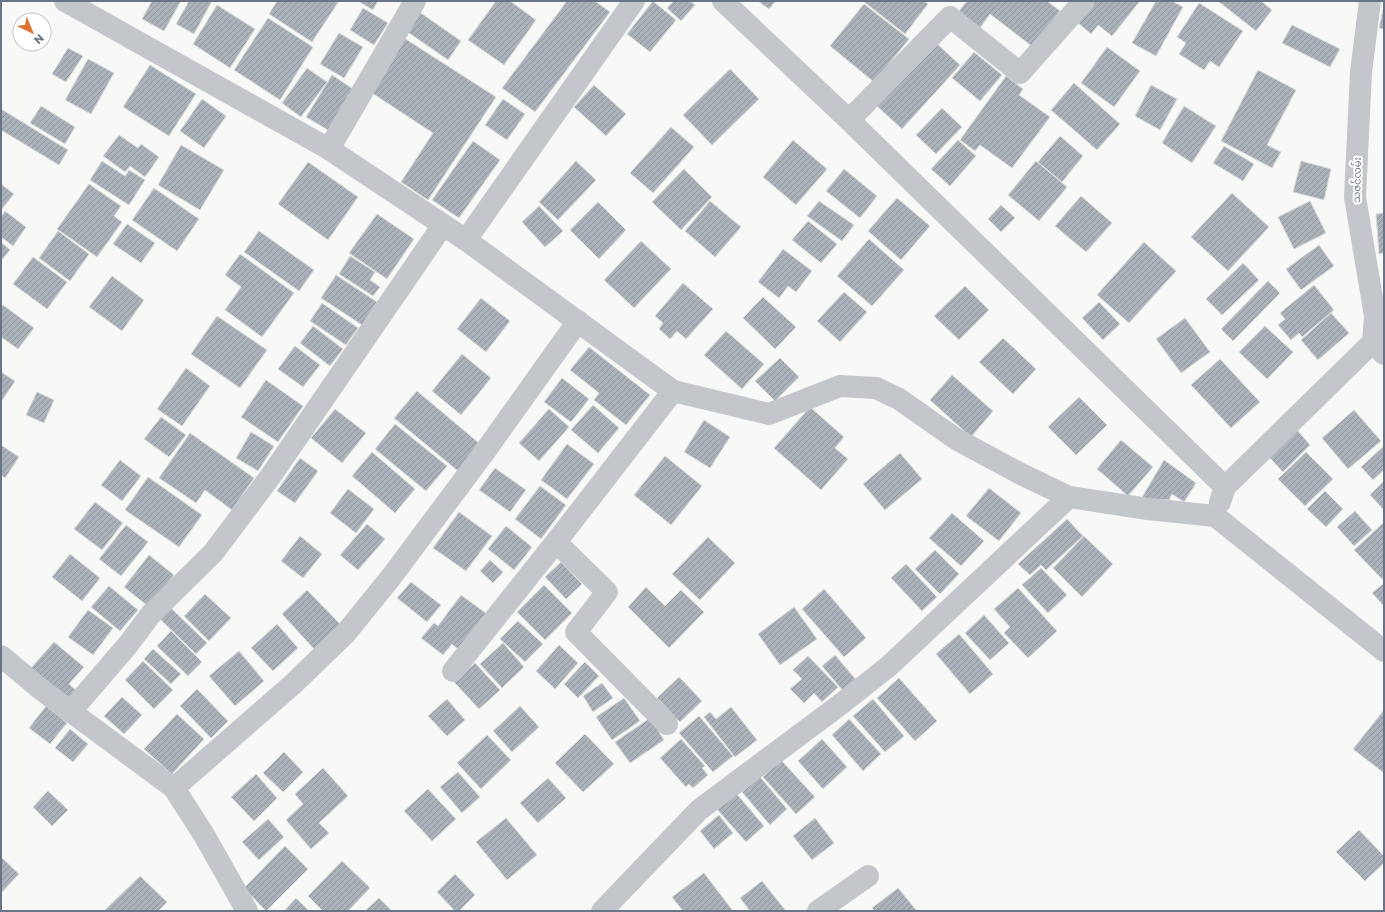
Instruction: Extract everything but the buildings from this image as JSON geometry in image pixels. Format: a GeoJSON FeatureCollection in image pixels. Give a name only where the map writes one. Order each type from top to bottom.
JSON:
{"type":"FeatureCollection","features":[{"type":"Feature","properties":{"kind":"street"},"geometry":{"type":"LineString","coordinates":[[65,1],[329,149],[466,240],[673,391],[769,414],[840,386],[876,388],[899,399],[956,439],[1021,474],[1069,497],[1148,509],[1215,516],[1384,651]]}},
{"type":"Feature","properties":{"kind":"street"},"geometry":{"type":"LineString","coordinates":[[329,149],[415,1]]}},
{"type":"Feature","properties":{"kind":"street"},"geometry":{"type":"LineString","coordinates":[[466,240],[634,1]]}},
{"type":"Feature","properties":{"kind":"street"},"geometry":{"type":"LineString","coordinates":[[723,1],[849,120],[1225,488]]}},
{"type":"Feature","properties":{"kind":"street"},"geometry":{"type":"LineString","coordinates":[[849,120],[950,17],[1020,73],[1084,1]]}},
{"type":"Feature","properties":{"kind":"street","name":"သဇင်လမ်း"},"geometry":{"type":"LineString","coordinates":[[1370,1],[1361,72],[1355,197],[1379,314],[1379,348]]}},
{"type":"Feature","properties":{"kind":"street"},"geometry":{"type":"LineString","coordinates":[[70,711],[127,646],[151,614],[213,553],[270,478],[443,225]]}},
{"type":"Feature","properties":{"kind":"street"},"geometry":{"type":"LineString","coordinates":[[174,788],[292,685],[345,634],[392,576],[486,450],[578,321]]}},
{"type":"Feature","properties":{"kind":"street"},"geometry":{"type":"LineString","coordinates":[[1215,516],[1225,488],[1379,348]]}},
{"type":"Feature","properties":{"kind":"street"},"geometry":{"type":"LineString","coordinates":[[453,671],[556,542],[673,391]]}},
{"type":"Feature","properties":{"kind":"street"},"geometry":{"type":"LineString","coordinates":[[602,911],[699,810],[841,704],[889,666],[1069,497]]}},
{"type":"Feature","properties":{"kind":"street"},"geometry":{"type":"LineString","coordinates":[[556,542],[607,592],[576,632],[667,724]]}},
{"type":"Feature","properties":{"kind":"street"},"geometry":{"type":"LineString","coordinates":[[1,656],[43,691],[174,788],[204,836],[247,911]]}},
{"type":"Feature","properties":{"kind":"street"},"geometry":{"type":"LineString","coordinates":[[818,911],[868,876]]}}]}
